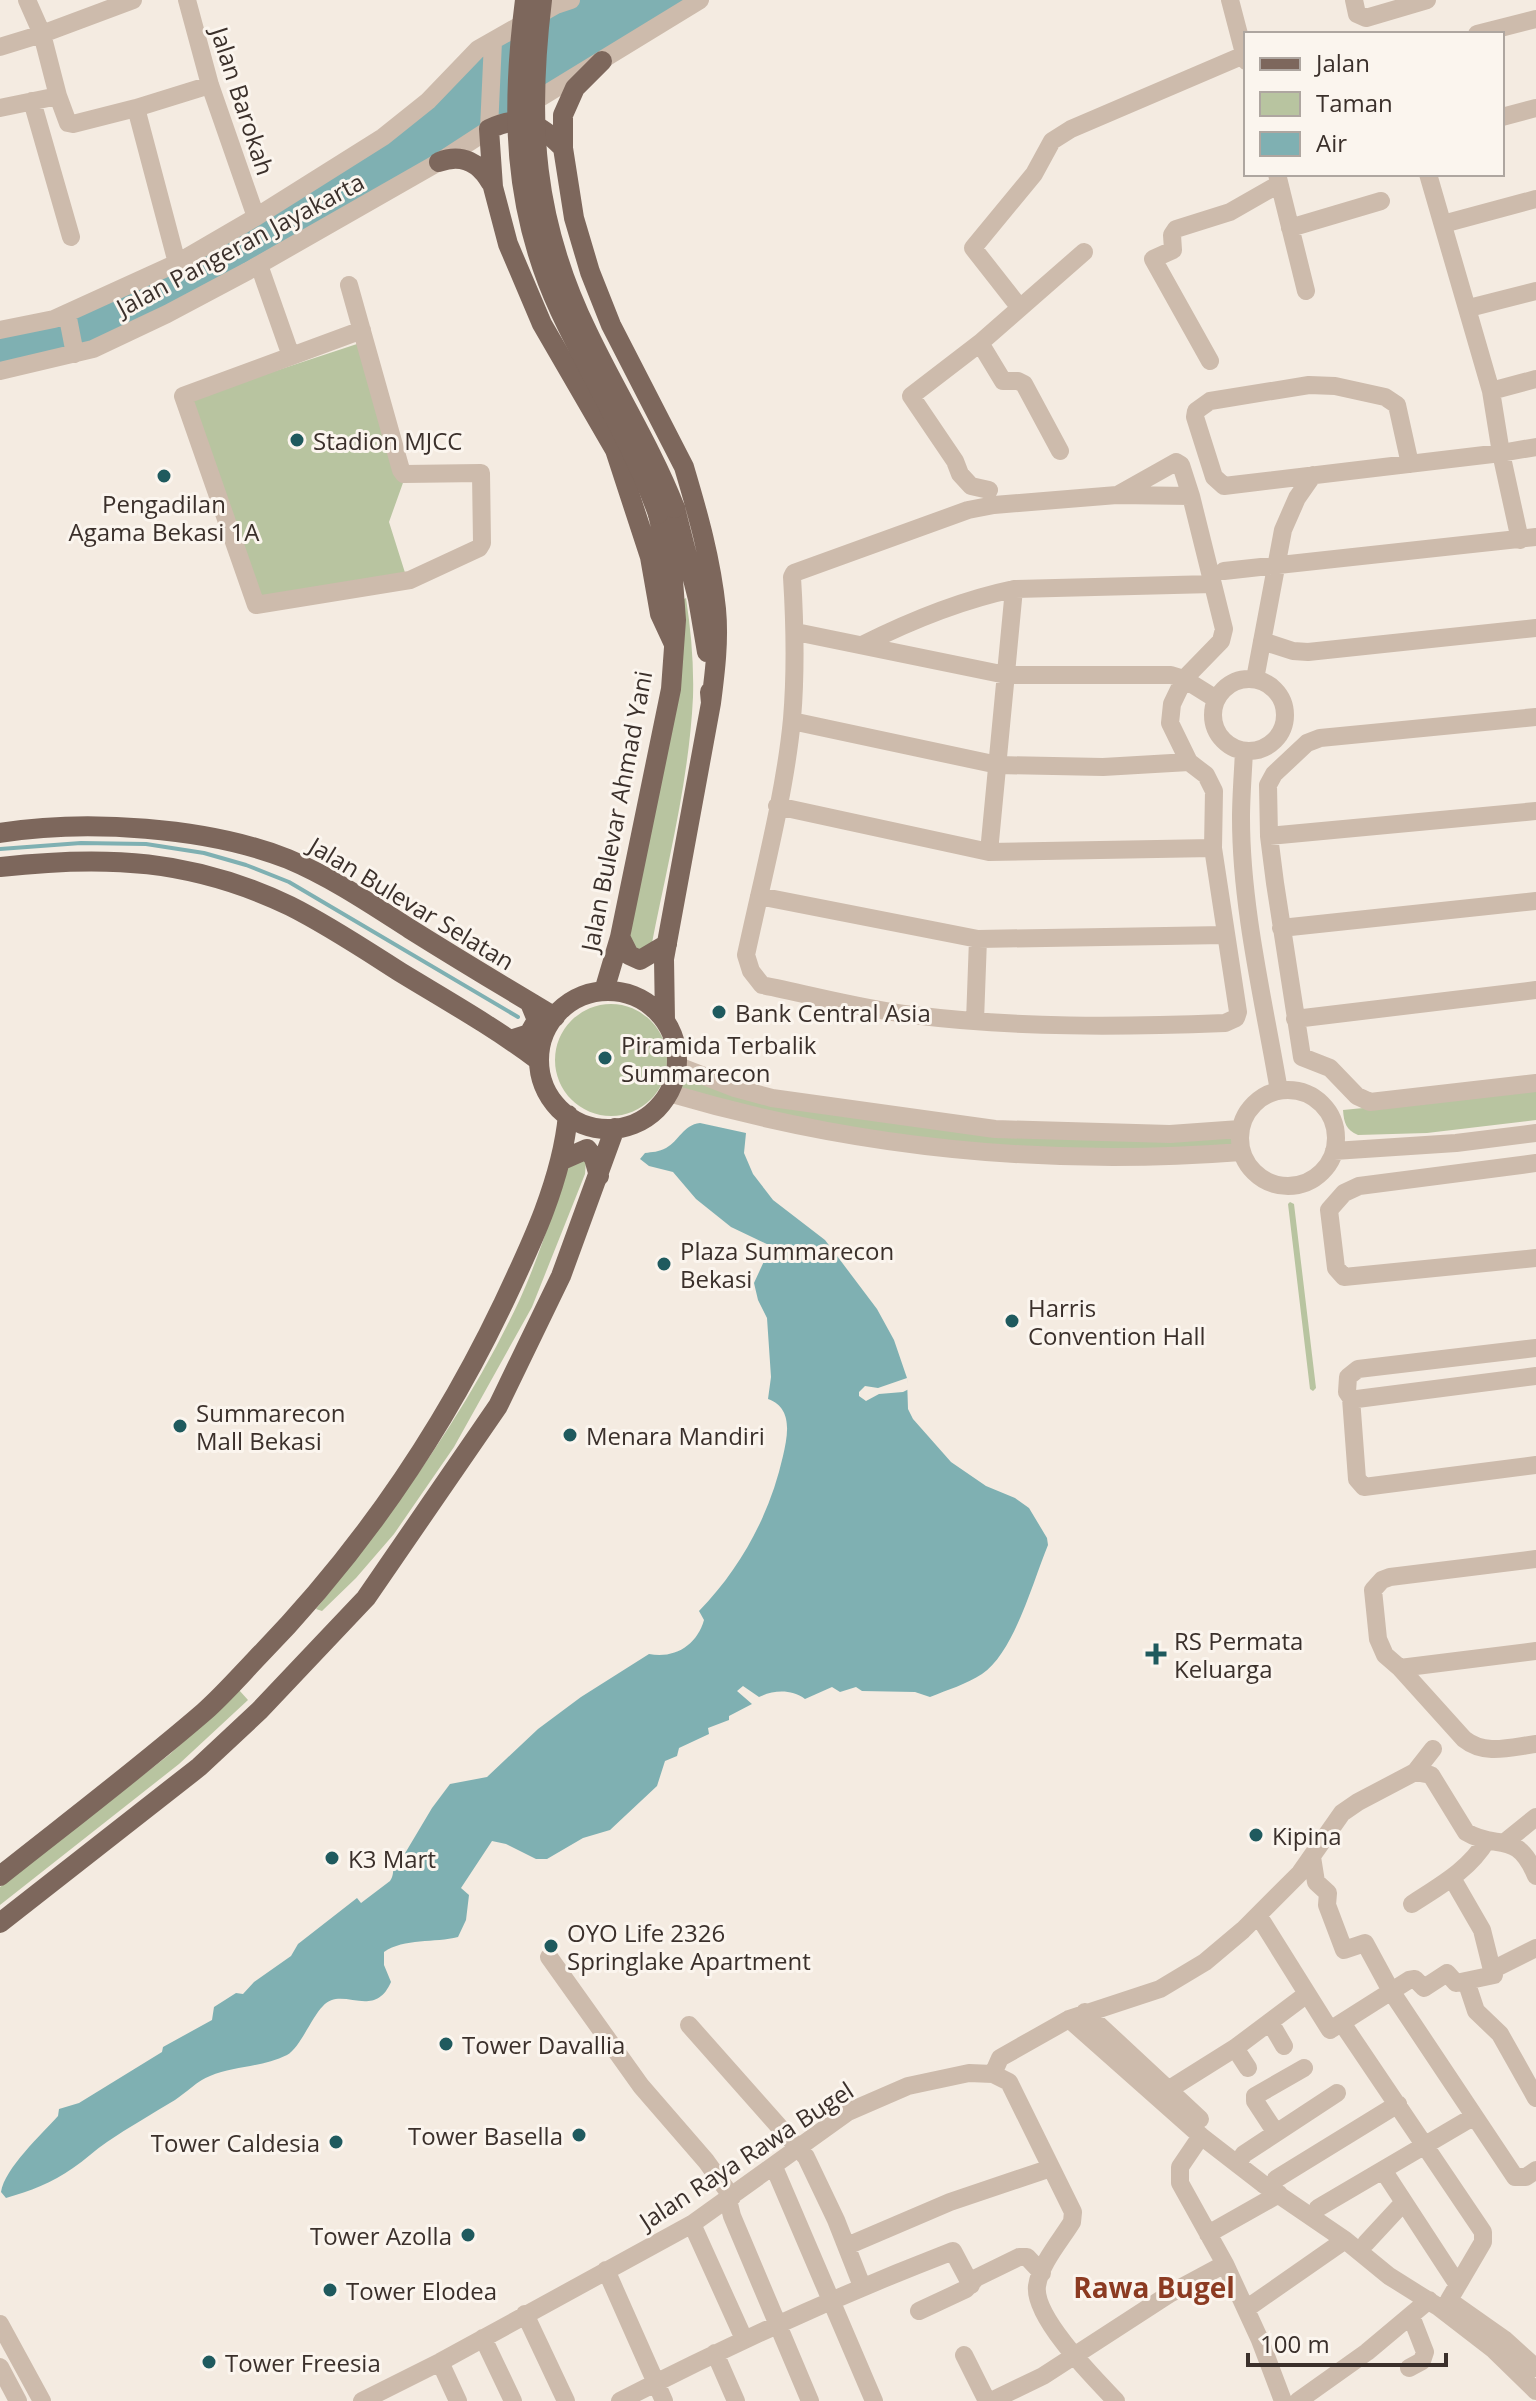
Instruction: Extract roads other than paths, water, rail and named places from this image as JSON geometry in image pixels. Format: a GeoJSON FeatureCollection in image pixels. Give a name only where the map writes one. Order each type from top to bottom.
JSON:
{"type":"FeatureCollection","features":[{"type":"Feature","properties":{"kind":"main road","name":"Jalan Bulevar Ahmad Yani"},"geometry":{"type":"LineString","coordinates":[[525,0],[517,65],[516,114],[520,174],[528,216],[558,308],[667,511],[698,599],[707,648],[711,703],[664,959],[665,1020]]}},
{"type":"Feature","properties":{"kind":"main road","name":"Jalan Bulevar Ahmad Yani"},"geometry":{"type":"LineString","coordinates":[[542,0],[534,64],[533,108],[539,177],[550,230],[569,292],[660,470],[667,511],[676,620],[671,689],[620,937],[604,991]]}},
{"type":"Feature","properties":{"kind":"main road"},"geometry":{"type":"LineString","coordinates":[[602,61],[575,88],[563,115],[563,148],[574,218],[599,297],[679,455],[693,496],[710,565],[717,611],[717,656],[711,703]]}},
{"type":"Feature","properties":{"kind":"main road"},"geometry":{"type":"LineString","coordinates":[[563,148],[541,126],[529,122],[488,122],[493,187],[508,244],[542,324],[615,450],[650,557],[660,614],[673,642]]}},
{"type":"Feature","properties":{"kind":"main road"},"geometry":{"type":"LineString","coordinates":[[493,187],[500,174],[523,159],[536,157],[548,160],[567,172]]}},
{"type":"Feature","properties":{"kind":"main road"},"geometry":{"type":"LineString","coordinates":[[439,162],[451,158],[474,163],[483,168],[493,187]]}},
{"type":"Feature","properties":{"kind":"main road","name":"Jalan Bulevar Selatan"},"geometry":{"type":"LineString","coordinates":[[0,833],[112,827],[177,833],[246,846],[289,860],[345,889],[555,1017]]}},
{"type":"Feature","properties":{"kind":"main road"},"geometry":{"type":"LineString","coordinates":[[0,867],[62,860],[146,863],[189,870],[257,892],[314,919],[538,1060]]}},
{"type":"Feature","properties":{"kind":"main road"},"geometry":{"type":"LineString","coordinates":[[620,937],[629,955],[640,960],[667,944]]}},
{"type":"Feature","properties":{"kind":"main road"},"geometry":{"type":"LineString","coordinates":[[604,991],[621,992],[653,1007],[665,1020],[675,1039],[678,1066],[669,1093],[655,1110],[637,1123],[615,1128],[590,1126],[568,1115],[546,1092],[538,1060],[547,1029],[555,1017],[568,1004],[604,991]]}},
{"type":"Feature","properties":{"kind":"main road"},"geometry":{"type":"LineString","coordinates":[[510,1040],[529,1034],[537,1020],[530,1003]]}},
{"type":"Feature","properties":{"kind":"main road"},"geometry":{"type":"LineString","coordinates":[[0,1876],[204,1711],[295,1619],[345,1560],[451,1407],[523,1264],[562,1160],[568,1115]]}},
{"type":"Feature","properties":{"kind":"main road"},"geometry":{"type":"LineString","coordinates":[[0,1923],[199,1767],[260,1710],[366,1598],[498,1406],[561,1276],[615,1128]]}},
{"type":"Feature","properties":{"kind":"main road"},"geometry":{"type":"LineString","coordinates":[[562,1160],[587,1149],[594,1158],[599,1176]]}},
{"type":"Feature","properties":{"kind":"street"},"geometry":{"type":"LineString","coordinates":[[27,0],[42,34],[66,119],[73,124],[210,85]]}},
{"type":"Feature","properties":{"kind":"street","name":"Jalan Barokah"},"geometry":{"type":"LineString","coordinates":[[187,0],[210,85],[256,217]]}},
{"type":"Feature","properties":{"kind":"street"},"geometry":{"type":"LineString","coordinates":[[0,330],[54,319],[177,263],[383,137],[428,101],[478,49],[556,5],[571,0]]}},
{"type":"Feature","properties":{"kind":"street","name":"Jalan Pangeran Jayakarta"},"geometry":{"type":"LineString","coordinates":[[0,371],[93,349],[254,268],[439,162],[488,122],[602,61],[700,0]]}},
{"type":"Feature","properties":{"kind":"street"},"geometry":{"type":"LineString","coordinates":[[1230,0],[1244,54]]}},
{"type":"Feature","properties":{"kind":"street"},"geometry":{"type":"LineString","coordinates":[[1354,0],[1357,14],[1366,18],[1427,0]]}},
{"type":"Feature","properties":{"kind":"street"},"geometry":{"type":"LineString","coordinates":[[0,47],[125,1]]}},
{"type":"Feature","properties":{"kind":"street"},"geometry":{"type":"LineString","coordinates":[[1485,32],[1536,19]]}},
{"type":"Feature","properties":{"kind":"street"},"geometry":{"type":"LineString","coordinates":[[488,122],[493,41]]}},
{"type":"Feature","properties":{"kind":"street"},"geometry":{"type":"LineString","coordinates":[[1020,308],[973,248],[1034,174],[1052,141],[1071,129],[1244,58]]}},
{"type":"Feature","properties":{"kind":"street"},"geometry":{"type":"LineString","coordinates":[[0,108],[58,96]]}},
{"type":"Feature","properties":{"kind":"street"},"geometry":{"type":"LineString","coordinates":[[32,101],[71,237]]}},
{"type":"Feature","properties":{"kind":"street"},"geometry":{"type":"LineString","coordinates":[[136,108],[177,263]]}},
{"type":"Feature","properties":{"kind":"street"},"geometry":{"type":"LineString","coordinates":[[1504,116],[1536,108]]}},
{"type":"Feature","properties":{"kind":"street"},"geometry":{"type":"LineString","coordinates":[[862,645],[935,613],[987,594],[1014,589],[1219,578],[1274,566],[1528,538],[1501,453],[1491,391],[1469,308],[1429,176]]}},
{"type":"Feature","properties":{"kind":"street"},"geometry":{"type":"LineString","coordinates":[[1210,361],[1153,259],[1173,250],[1172,235],[1176,229],[1230,212],[1278,179],[1306,291]]}},
{"type":"Feature","properties":{"kind":"street"},"geometry":{"type":"LineString","coordinates":[[1443,224],[1536,199]]}},
{"type":"Feature","properties":{"kind":"street"},"geometry":{"type":"LineString","coordinates":[[1290,228],[1381,201]]}},
{"type":"Feature","properties":{"kind":"street"},"geometry":{"type":"LineString","coordinates":[[989,490],[971,486],[960,474],[955,461],[911,396],[980,343],[1084,252]]}},
{"type":"Feature","properties":{"kind":"street"},"geometry":{"type":"LineString","coordinates":[[254,268],[286,358]]}},
{"type":"Feature","properties":{"kind":"street"},"geometry":{"type":"LineString","coordinates":[[349,285],[362,330],[401,470],[404,474],[481,473],[482,543],[479,548],[410,580],[261,606],[253,602],[183,399],[185,395],[362,330]]}},
{"type":"Feature","properties":{"kind":"street"},"geometry":{"type":"LineString","coordinates":[[1469,308],[1536,291]]}},
{"type":"Feature","properties":{"kind":"street"},"geometry":{"type":"LineString","coordinates":[[67,313],[75,354]]}},
{"type":"Feature","properties":{"kind":"street"},"geometry":{"type":"LineString","coordinates":[[980,343],[1003,381],[1024,384],[1060,451]]}},
{"type":"Feature","properties":{"kind":"street"},"geometry":{"type":"LineString","coordinates":[[1491,391],[1536,379]]}},
{"type":"Feature","properties":{"kind":"street"},"geometry":{"type":"LineString","coordinates":[[1410,464],[1401,414],[1397,405],[1385,397],[1335,386],[1309,385],[1210,401],[1196,411],[1195,417],[1219,483],[1232,486],[1501,453],[1536,447]]}},
{"type":"Feature","properties":{"kind":"street"},"geometry":{"type":"LineString","coordinates":[[1117,495],[1176,462],[1181,465],[1219,578],[1224,635],[1184,679],[1172,704],[1170,723],[1189,762],[1206,775],[1214,791],[1213,848],[1238,1012],[1236,1018],[1225,1023],[1059,1027],[910,1015],[762,985],[751,971],[746,955],[792,721],[796,632],[792,577],[798,571],[968,510],[1117,495],[1191,496]]}},
{"type":"Feature","properties":{"kind":"street"},"geometry":{"type":"LineString","coordinates":[[1255,679],[1274,566],[1289,513],[1313,475]]}},
{"type":"Feature","properties":{"kind":"street"},"geometry":{"type":"LineString","coordinates":[[989,852],[1014,589]]}},
{"type":"Feature","properties":{"kind":"street"},"geometry":{"type":"LineString","coordinates":[[1262,641],[1284,649],[1308,652],[1536,628]]}},
{"type":"Feature","properties":{"kind":"street"},"geometry":{"type":"LineString","coordinates":[[796,632],[1006,675],[1154,674],[1184,679],[1216,699]]}},
{"type":"Feature","properties":{"kind":"street"},"geometry":{"type":"LineString","coordinates":[[1255,679],[1267,683],[1283,702],[1285,714],[1278,737],[1257,750],[1233,748],[1217,732],[1213,721],[1216,699],[1232,683],[1255,679]]}},
{"type":"Feature","properties":{"kind":"street"},"geometry":{"type":"LineString","coordinates":[[1536,717],[1313,740],[1269,780],[1269,836],[1302,1057],[1330,1068],[1357,1096],[1370,1102],[1536,1083]]}},
{"type":"Feature","properties":{"kind":"street"},"geometry":{"type":"LineString","coordinates":[[792,721],[998,765],[1103,767],[1189,762]]}},
{"type":"Feature","properties":{"kind":"street"},"geometry":{"type":"LineString","coordinates":[[1244,751],[1242,852],[1279,1091]]}},
{"type":"Feature","properties":{"kind":"street"},"geometry":{"type":"LineString","coordinates":[[777,806],[989,852],[1213,848]]}},
{"type":"Feature","properties":{"kind":"street"},"geometry":{"type":"LineString","coordinates":[[1269,836],[1536,811]]}},
{"type":"Feature","properties":{"kind":"street"},"geometry":{"type":"LineString","coordinates":[[759,896],[978,939],[1225,935]]}},
{"type":"Feature","properties":{"kind":"street"},"geometry":{"type":"LineString","coordinates":[[1281,928],[1536,901]]}},
{"type":"Feature","properties":{"kind":"street"},"geometry":{"type":"LineString","coordinates":[[975,1021],[978,939]]}},
{"type":"Feature","properties":{"kind":"street"},"geometry":{"type":"LineString","coordinates":[[1295,1019],[1536,990]]}},
{"type":"Feature","properties":{"kind":"street"},"geometry":{"type":"LineString","coordinates":[[678,1066],[735,1088],[772,1098],[995,1129],[1170,1134],[1240,1129]]}},
{"type":"Feature","properties":{"kind":"street"},"geometry":{"type":"LineString","coordinates":[[1279,1091],[1303,1093],[1324,1105],[1332,1119],[1336,1135],[1334,1151],[1318,1175],[1305,1182],[1282,1185],[1268,1182],[1256,1174],[1241,1152],[1240,1129],[1245,1115],[1265,1095],[1279,1091]]}},
{"type":"Feature","properties":{"kind":"street"},"geometry":{"type":"LineString","coordinates":[[669,1093],[737,1113],[841,1134],[967,1150],[1081,1158],[1241,1152]]}},
{"type":"Feature","properties":{"kind":"street"},"geometry":{"type":"LineString","coordinates":[[1334,1151],[1456,1143],[1536,1133]]}},
{"type":"Feature","properties":{"kind":"street"},"geometry":{"type":"LineString","coordinates":[[1536,1163],[1359,1186],[1344,1193],[1329,1210],[1336,1268],[1344,1277],[1536,1258]]}},
{"type":"Feature","properties":{"kind":"street"},"geometry":{"type":"LineString","coordinates":[[1536,1348],[1358,1369],[1348,1377],[1347,1392],[1351,1398],[1357,1479],[1364,1487],[1536,1465]]}},
{"type":"Feature","properties":{"kind":"street"},"geometry":{"type":"LineString","coordinates":[[1351,1398],[1536,1376]]}},
{"type":"Feature","properties":{"kind":"street"},"geometry":{"type":"LineString","coordinates":[[1536,1559],[1390,1577],[1382,1580],[1373,1590],[1378,1639],[1385,1655],[1473,1746],[1490,1750],[1536,1744]]}},
{"type":"Feature","properties":{"kind":"street"},"geometry":{"type":"LineString","coordinates":[[1400,1668],[1536,1651]]}},
{"type":"Feature","properties":{"kind":"street"},"geometry":{"type":"LineString","coordinates":[[1116,2401],[1040,2308],[1037,2289],[1042,2273],[1074,2217],[1009,2082],[993,2074],[1000,2058],[1077,2016],[1134,1998],[1184,1975],[1227,1945],[1312,1857],[1342,1813],[1415,1772],[1433,1749]]}},
{"type":"Feature","properties":{"kind":"street"},"geometry":{"type":"LineString","coordinates":[[1415,1772],[1431,1775],[1466,1832],[1519,1849],[1536,1876]]}},
{"type":"Feature","properties":{"kind":"street"},"geometry":{"type":"LineString","coordinates":[[1412,1904],[1452,1878],[1496,1841],[1536,1817]]}},
{"type":"Feature","properties":{"kind":"street"},"geometry":{"type":"LineString","coordinates":[[1312,1857],[1316,1882],[1328,1893],[1327,1905],[1344,1950],[1365,1943],[1391,1991],[1515,2177],[1526,2177],[1536,2170]]}},
{"type":"Feature","properties":{"kind":"street"},"geometry":{"type":"LineString","coordinates":[[1258,1915],[1330,2030],[1409,1980],[1415,1979],[1424,1988],[1447,1973],[1456,1983],[1494,1975],[1482,1930],[1452,1878]]}},
{"type":"Feature","properties":{"kind":"street"},"geometry":{"type":"LineString","coordinates":[[1492,1970],[1536,1948]]}},
{"type":"Feature","properties":{"kind":"street"},"geometry":{"type":"LineString","coordinates":[[549,1957],[641,2086],[706,2161],[730,2198],[732,2216],[810,2401]]}},
{"type":"Feature","properties":{"kind":"street"},"geometry":{"type":"LineString","coordinates":[[1466,1981],[1476,2011],[1500,2034],[1536,2098]]}},
{"type":"Feature","properties":{"kind":"street"},"geometry":{"type":"LineString","coordinates":[[1168,2090],[1235,2048],[1307,1994]]}},
{"type":"Feature","properties":{"kind":"street"},"geometry":{"type":"LineString","coordinates":[[1077,2016],[1168,2090],[1241,2159],[1345,2240],[1504,2339],[1536,2368]]}},
{"type":"Feature","properties":{"kind":"street"},"geometry":{"type":"LineString","coordinates":[[1077,2016],[1201,2136],[1241,2159]]}},
{"type":"Feature","properties":{"kind":"street"},"geometry":{"type":"LineString","coordinates":[[1270,2022],[1284,2046]]}},
{"type":"Feature","properties":{"kind":"street"},"geometry":{"type":"LineString","coordinates":[[1298,2401],[1411,2316],[1442,2298],[1483,2242],[1483,2232],[1342,2023]]}},
{"type":"Feature","properties":{"kind":"street"},"geometry":{"type":"LineString","coordinates":[[689,2025],[797,2148],[813,2171],[862,2286]]}},
{"type":"Feature","properties":{"kind":"street"},"geometry":{"type":"LineString","coordinates":[[1235,2048],[1248,2068]]}},
{"type":"Feature","properties":{"kind":"street"},"geometry":{"type":"LineString","coordinates":[[1276,2133],[1255,2101],[1255,2096],[1304,2068]]}},
{"type":"Feature","properties":{"kind":"street","name":"Jalan Raya Rawa Bugel"},"geometry":{"type":"LineString","coordinates":[[362,2401],[440,2362],[692,2224],[848,2112],[908,2086],[969,2073],[993,2074]]}},
{"type":"Feature","properties":{"kind":"street"},"geometry":{"type":"LineString","coordinates":[[1241,2159],[1337,2093]]}},
{"type":"Feature","properties":{"kind":"street"},"geometry":{"type":"LineString","coordinates":[[1208,2234],[1398,2104]]}},
{"type":"Feature","properties":{"kind":"street"},"geometry":{"type":"LineString","coordinates":[[1318,2208],[1473,2117]]}},
{"type":"Feature","properties":{"kind":"street"},"geometry":{"type":"LineString","coordinates":[[1201,2136],[1180,2167],[1180,2183],[1225,2264],[1283,2401]]}},
{"type":"Feature","properties":{"kind":"street"},"geometry":{"type":"LineString","coordinates":[[774,2167],[874,2401]]}},
{"type":"Feature","properties":{"kind":"street"},"geometry":{"type":"LineString","coordinates":[[847,2246],[950,2202],[1051,2168]]}},
{"type":"Feature","properties":{"kind":"street"},"geometry":{"type":"LineString","coordinates":[[1383,2170],[1404,2202],[1442,2298],[1536,2391]]}},
{"type":"Feature","properties":{"kind":"street"},"geometry":{"type":"LineString","coordinates":[[1278,2187],[1318,2208],[1366,2243],[1392,2271]]}},
{"type":"Feature","properties":{"kind":"street"},"geometry":{"type":"LineString","coordinates":[[1366,2243],[1404,2202]]}},
{"type":"Feature","properties":{"kind":"street"},"geometry":{"type":"LineString","coordinates":[[692,2224],[744,2339]]}},
{"type":"Feature","properties":{"kind":"street"},"geometry":{"type":"LineString","coordinates":[[1246,2309],[1345,2240]]}},
{"type":"Feature","properties":{"kind":"street"},"geometry":{"type":"LineString","coordinates":[[620,2401],[744,2339],[862,2286],[953,2251],[971,2285]]}},
{"type":"Feature","properties":{"kind":"street"},"geometry":{"type":"LineString","coordinates":[[919,2311],[1019,2257],[1027,2257],[1042,2273]]}},
{"type":"Feature","properties":{"kind":"street"},"geometry":{"type":"LineString","coordinates":[[964,2355],[989,2401],[1043,2376],[1171,2293],[1225,2264]]}},
{"type":"Feature","properties":{"kind":"street"},"geometry":{"type":"LineString","coordinates":[[606,2270],[664,2401]]}},
{"type":"Feature","properties":{"kind":"street"},"geometry":{"type":"LineString","coordinates":[[525,2314],[566,2401]]}},
{"type":"Feature","properties":{"kind":"street"},"geometry":{"type":"LineString","coordinates":[[1409,2368],[1422,2361],[1425,2352],[1411,2316]]}},
{"type":"Feature","properties":{"kind":"street"},"geometry":{"type":"LineString","coordinates":[[0,2324],[42,2401]]}},
{"type":"Feature","properties":{"kind":"street"},"geometry":{"type":"LineString","coordinates":[[483,2338],[513,2401]]}},
{"type":"Feature","properties":{"kind":"street"},"geometry":{"type":"LineString","coordinates":[[715,2353],[736,2401]]}},
{"type":"Feature","properties":{"kind":"street"},"geometry":{"type":"LineString","coordinates":[[440,2362],[458,2401]]}},
{"type":"Feature","properties":{"kind":"street"},"geometry":{"type":"LineString","coordinates":[[0,2367],[18,2401]]}},
{"type":"Feature","properties":{"kind":"water"},"geometry":{"type":"Polygon","coordinates":[[[571,0],[700,0],[602,61],[93,349],[0,371],[0,330],[77,308],[354,156],[478,49],[571,0]]]}},
{"type":"Feature","properties":{"kind":"water"},"geometry":{"type":"Polygon","coordinates":[[[700,1123],[746,1133],[744,1153],[753,1174],[773,1200],[825,1240],[877,1309],[894,1340],[907,1378],[908,1409],[913,1419],[951,1462],[986,1486],[1015,1498],[1029,1508],[1047,1538],[1048,1545],[1029,1596],[1004,1650],[982,1674],[930,1697],[915,1692],[862,1691],[856,1687],[840,1692],[832,1687],[805,1699],[794,1693],[782,1692],[759,1697],[743,1686],[737,1691],[752,1704],[729,1716],[729,1720],[708,1728],[709,1734],[679,1748],[677,1756],[665,1761],[657,1786],[610,1830],[583,1838],[547,1859],[536,1859],[506,1844],[492,1841],[461,1888],[469,1895],[466,1920],[458,1937],[410,1943],[384,1952],[384,1965],[391,1982],[376,1999],[331,2001],[323,2006],[287,2055],[206,2078],[65,2173],[41,2186],[6,2198],[1,2192],[9,2173],[58,2116],[59,2109],[79,2103],[162,2052],[163,2047],[212,2020],[214,2007],[236,1993],[243,1994],[254,1982],[291,1956],[298,1944],[357,1898],[361,1903],[390,1881],[397,1858],[400,1854],[404,1855],[450,1784],[487,1777],[538,1729],[581,1697],[649,1654],[676,1652],[696,1637],[704,1620],[699,1611],[728,1577],[762,1519],[777,1478],[787,1431],[782,1409],[768,1399],[771,1377],[767,1318],[754,1283],[771,1246],[731,1227],[696,1199],[673,1172],[649,1166],[640,1159],[645,1153],[666,1148],[689,1127],[700,1123]]]}},
{"type":"Feature","properties":{"kind":"waterway"},"geometry":{"type":"LineString","coordinates":[[0,849],[81,843],[146,844],[204,853],[246,865],[289,882],[518,1017]]}},
{"type":"Feature","properties":{"kind":"place","name":"Stadion MJCC"},"geometry":{"type":"Point","coordinates":[297,440]}},
{"type":"Feature","properties":{"kind":"place","name":"Pengadilan Agama Bekasi 1A"},"geometry":{"type":"Point","coordinates":[164,476]}},
{"type":"Feature","properties":{"kind":"place","name":"Bank Central Asia"},"geometry":{"type":"Point","coordinates":[719,1012]}},
{"type":"Feature","properties":{"kind":"place","name":"Piramida Terbalik Summarecon"},"geometry":{"type":"Point","coordinates":[605,1058]}},
{"type":"Feature","properties":{"kind":"place","name":"Plaza Summarecon Bekasi"},"geometry":{"type":"Point","coordinates":[664,1264]}},
{"type":"Feature","properties":{"kind":"place","name":"Harris Convention Hall"},"geometry":{"type":"Point","coordinates":[1012,1321]}},
{"type":"Feature","properties":{"kind":"place","name":"Summarecon Mall Bekasi"},"geometry":{"type":"Point","coordinates":[180,1426]}},
{"type":"Feature","properties":{"kind":"place","name":"Menara Mandiri"},"geometry":{"type":"Point","coordinates":[570,1435]}},
{"type":"Feature","properties":{"kind":"place","name":"RS Permata Keluarga"},"geometry":{"type":"Point","coordinates":[1156,1654]}},
{"type":"Feature","properties":{"kind":"place","name":"Kipina"},"geometry":{"type":"Point","coordinates":[1256,1835]}},
{"type":"Feature","properties":{"kind":"place","name":"K3 Mart"},"geometry":{"type":"Point","coordinates":[332,1858]}},
{"type":"Feature","properties":{"kind":"place","name":"OYO Life 2326 Springlake Apartment"},"geometry":{"type":"Point","coordinates":[551,1946]}},
{"type":"Feature","properties":{"kind":"place","name":"Tower Davallia"},"geometry":{"type":"Point","coordinates":[446,2044]}},
{"type":"Feature","properties":{"kind":"place","name":"Tower Basella"},"geometry":{"type":"Point","coordinates":[579,2135]}},
{"type":"Feature","properties":{"kind":"place","name":"Tower Caldesia"},"geometry":{"type":"Point","coordinates":[336,2142]}},
{"type":"Feature","properties":{"kind":"place","name":"Tower Azolla"},"geometry":{"type":"Point","coordinates":[468,2235]}},
{"type":"Feature","properties":{"kind":"place","name":"Tower Elodea"},"geometry":{"type":"Point","coordinates":[330,2290]}},
{"type":"Feature","properties":{"kind":"place","name":"Tower Freesia"},"geometry":{"type":"Point","coordinates":[209,2362]}},
{"type":"Feature","properties":{"kind":"district","name":"Rawa Bugel"},"geometry":{"type":"Point","coordinates":[1154,2287]}}]}
